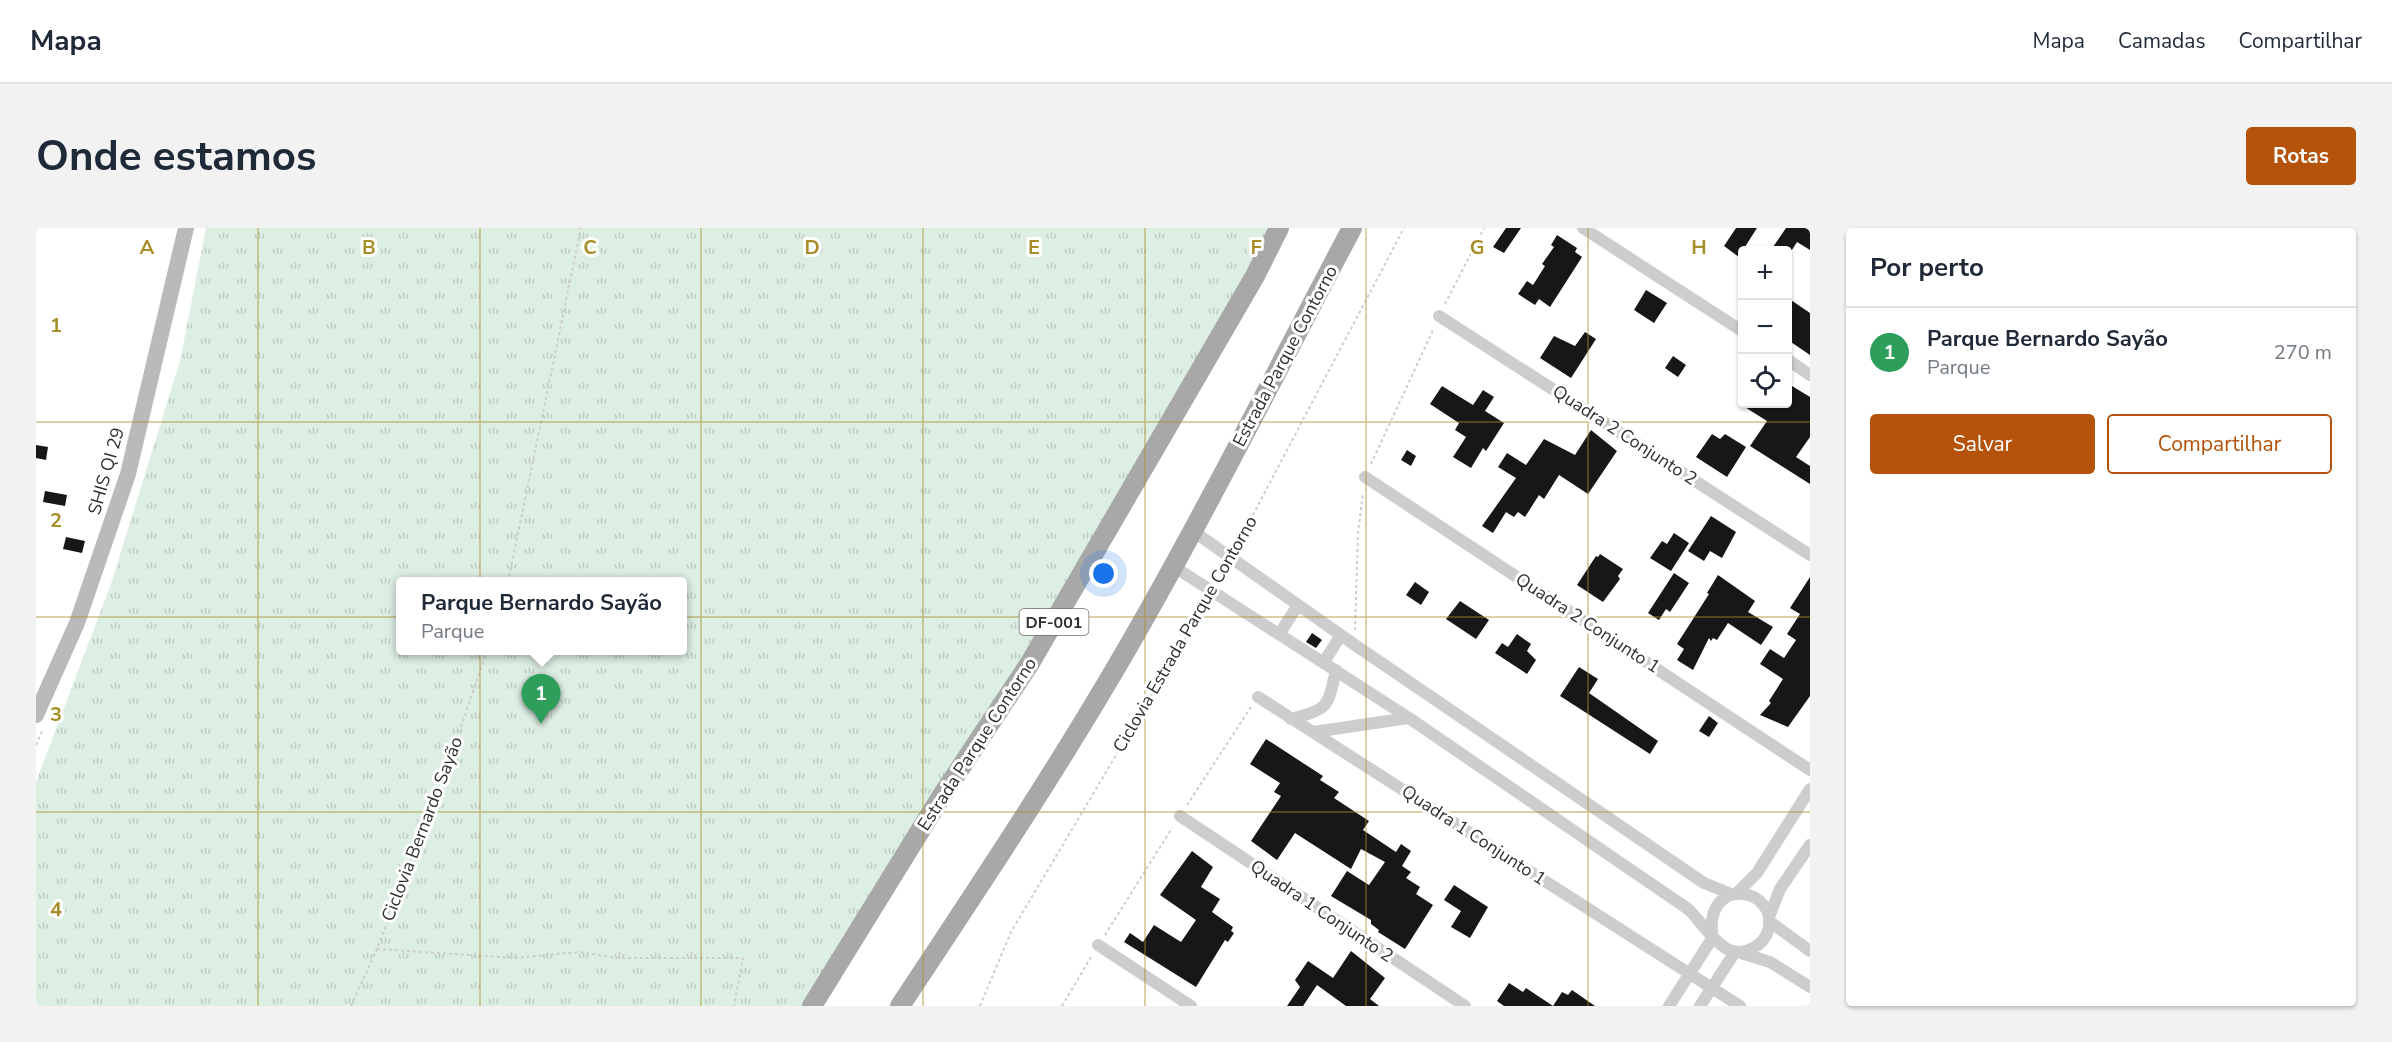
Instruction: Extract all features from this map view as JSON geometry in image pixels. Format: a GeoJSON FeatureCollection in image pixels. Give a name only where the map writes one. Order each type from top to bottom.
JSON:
{"type":"FeatureCollection","features":[{"type":"Feature","properties":{"kind":"main road","name":"Estrada Parque Contorno"},"geometry":{"type":"LineString","coordinates":[[812,1006],[941,797],[1030,663],[1255,276],[1279,228]]}},
{"type":"Feature","properties":{"kind":"main road","name":"Estrada Parque Contorno"},"geometry":{"type":"LineString","coordinates":[[900,1006],[1002,852],[1126,650],[1193,531],[1352,228]]}},
{"type":"Feature","properties":{"kind":"street","name":"SHIS QI 29"},"geometry":{"type":"LineString","coordinates":[[36,715],[77,623],[128,474],[186,228]]}},
{"type":"Feature","properties":{"kind":"street"},"geometry":{"type":"LineString","coordinates":[[1583,228],[1738,328]]}},
{"type":"Feature","properties":{"kind":"street","name":"Quadra 2 Conjunto 2"},"geometry":{"type":"LineString","coordinates":[[1439,316],[1810,555]]}},
{"type":"Feature","properties":{"kind":"street"},"geometry":{"type":"LineString","coordinates":[[1792,363],[1810,375]]}},
{"type":"Feature","properties":{"kind":"street","name":"Quadra 2 Conjunto 1"},"geometry":{"type":"LineString","coordinates":[[1365,477],[1810,770]]}},
{"type":"Feature","properties":{"kind":"street"},"geometry":{"type":"LineString","coordinates":[[1193,531],[1354,645],[1704,883],[1758,899],[1769,919],[1810,951]]}},
{"type":"Feature","properties":{"kind":"street"},"geometry":{"type":"LineString","coordinates":[[1173,566],[1409,718],[1688,909],[1719,944],[1770,962],[1810,987]]}},
{"type":"Feature","properties":{"kind":"street"},"geometry":{"type":"LineString","coordinates":[[1280,633],[1298,605]]}},
{"type":"Feature","properties":{"kind":"street"},"geometry":{"type":"LineString","coordinates":[[1324,662],[1341,635]]}},
{"type":"Feature","properties":{"kind":"street"},"geometry":{"type":"LineString","coordinates":[[1292,719],[1320,711],[1328,704],[1336,670]]}},
{"type":"Feature","properties":{"kind":"street","name":"Quadra 1 Conjunto 1"},"geometry":{"type":"LineString","coordinates":[[1258,697],[1740,1006]]}},
{"type":"Feature","properties":{"kind":"street"},"geometry":{"type":"LineString","coordinates":[[1313,732],[1409,718]]}},
{"type":"Feature","properties":{"kind":"street"},"geometry":{"type":"LineString","coordinates":[[1669,1006],[1712,935],[1710,917],[1717,903],[1734,893],[1757,873],[1810,789]]}},
{"type":"Feature","properties":{"kind":"street","name":"Quadra 1 Conjunto 2"},"geometry":{"type":"LineString","coordinates":[[1180,816],[1465,1006]]}},
{"type":"Feature","properties":{"kind":"street"},"geometry":{"type":"LineString","coordinates":[[1700,1006],[1737,952],[1751,950],[1761,943],[1768,933],[1769,919],[1780,889],[1810,845]]}},
{"type":"Feature","properties":{"kind":"street"},"geometry":{"type":"LineString","coordinates":[[1098,945],[1191,1006]]}},
{"type":"Feature","properties":{"kind":"path"},"geometry":{"type":"LineString","coordinates":[[509,577],[581,228]]}},
{"type":"Feature","properties":{"kind":"path","name":"Ciclovia Estrada Parque Contorno"},"geometry":{"type":"LineString","coordinates":[[980,1006],[1011,932],[1214,592],[1404,228]]}},
{"type":"Feature","properties":{"kind":"path"},"geometry":{"type":"LineString","coordinates":[[1354,645],[1358,533],[1365,477],[1439,316],[1485,228]]}},
{"type":"Feature","properties":{"kind":"path","name":"Ciclovia Bernardo Sayão"},"geometry":{"type":"LineString","coordinates":[[351,1006],[377,949],[455,745],[486,655]]}},
{"type":"Feature","properties":{"kind":"path"},"geometry":{"type":"LineString","coordinates":[[1062,1006],[1098,945],[1258,697]]}},
{"type":"Feature","properties":{"kind":"path"},"geometry":{"type":"LineString","coordinates":[[377,949],[515,958],[579,952],[618,958],[743,958],[734,1006]]}},
{"type":"Feature","properties":{"kind":"green space"},"geometry":{"type":"Polygon","coordinates":[[[206,228],[1272,228],[1139,489],[812,1006],[36,1006],[36,782],[111,584],[180,361],[206,228]]]}},
{"type":"Feature","properties":{"kind":"building"},"geometry":{"type":"Polygon","coordinates":[[[1506,228],[1521,228],[1504,253],[1493,247],[1506,228]]]}},
{"type":"Feature","properties":{"kind":"building"},"geometry":{"type":"Polygon","coordinates":[[[1736,228],[1757,228],[1746,246],[1738,246],[1738,256],[1724,246],[1736,228]]]}},
{"type":"Feature","properties":{"kind":"building"},"geometry":{"type":"Polygon","coordinates":[[[1786,228],[1810,228],[1810,250],[1797,242],[1792,250],[1792,246],[1774,246],[1786,228]]]}},
{"type":"Feature","properties":{"kind":"building"},"geometry":{"type":"Polygon","coordinates":[[[1557,235],[1577,248],[1575,252],[1582,257],[1550,307],[1539,299],[1535,305],[1518,294],[1527,281],[1533,285],[1545,266],[1542,264],[1554,247],[1551,245],[1557,235]]]}},
{"type":"Feature","properties":{"kind":"building"},"geometry":{"type":"Polygon","coordinates":[[[1646,290],[1667,303],[1654,323],[1634,310],[1646,290]]]}},
{"type":"Feature","properties":{"kind":"building"},"geometry":{"type":"Polygon","coordinates":[[[1792,301],[1810,313],[1810,355],[1792,343],[1792,301]]]}},
{"type":"Feature","properties":{"kind":"building"},"geometry":{"type":"Polygon","coordinates":[[[1585,332],[1596,339],[1571,378],[1540,358],[1554,336],[1575,346],[1585,332]]]}},
{"type":"Feature","properties":{"kind":"building"},"geometry":{"type":"Polygon","coordinates":[[[1673,356],[1686,365],[1678,377],[1665,368],[1673,356]]]}},
{"type":"Feature","properties":{"kind":"building"},"geometry":{"type":"Polygon","coordinates":[[[1442,386],[1473,405],[1483,390],[1494,397],[1485,411],[1504,423],[1486,451],[1483,448],[1471,468],[1453,457],[1466,437],[1455,430],[1459,423],[1430,404],[1442,386]]]}},
{"type":"Feature","properties":{"kind":"building"},"geometry":{"type":"Polygon","coordinates":[[[1792,386],[1810,397],[1810,437],[1796,457],[1810,466],[1810,484],[1750,446],[1767,421],[1746,408],[1792,408],[1792,386]]]}},
{"type":"Feature","properties":{"kind":"building"},"geometry":{"type":"Polygon","coordinates":[[[1591,430],[1617,451],[1588,494],[1559,475],[1544,499],[1539,495],[1525,517],[1518,512],[1514,517],[1506,512],[1493,533],[1482,526],[1516,478],[1498,467],[1507,453],[1526,465],[1544,439],[1575,455],[1591,430]]]}},
{"type":"Feature","properties":{"kind":"building"},"geometry":{"type":"Polygon","coordinates":[[[1712,434],[1720,439],[1725,434],[1746,447],[1727,477],[1696,457],[1712,434]]]}},
{"type":"Feature","properties":{"kind":"building"},"geometry":{"type":"Polygon","coordinates":[[[36,445],[48,447],[46,460],[36,458],[36,445]]]}},
{"type":"Feature","properties":{"kind":"building"},"geometry":{"type":"Polygon","coordinates":[[[1407,450],[1416,456],[1411,466],[1401,460],[1407,450]]]}},
{"type":"Feature","properties":{"kind":"building"},"geometry":{"type":"Polygon","coordinates":[[[45,491],[67,495],[65,506],[43,502],[45,491]]]}},
{"type":"Feature","properties":{"kind":"building"},"geometry":{"type":"Polygon","coordinates":[[[1711,516],[1736,532],[1722,558],[1710,551],[1704,561],[1688,551],[1711,516]]]}},
{"type":"Feature","properties":{"kind":"building"},"geometry":{"type":"Polygon","coordinates":[[[1674,533],[1689,543],[1671,571],[1650,558],[1662,541],[1667,544],[1674,533]]]}},
{"type":"Feature","properties":{"kind":"building"},"geometry":{"type":"Polygon","coordinates":[[[66,537],[85,541],[82,553],[63,549],[66,537]]]}},
{"type":"Feature","properties":{"kind":"building"},"geometry":{"type":"Polygon","coordinates":[[[1600,554],[1623,569],[1618,576],[1620,579],[1603,602],[1577,585],[1596,556],[1600,554]]]}},
{"type":"Feature","properties":{"kind":"building"},"geometry":{"type":"Polygon","coordinates":[[[1674,573],[1689,583],[1670,612],[1666,609],[1659,620],[1648,613],[1674,573]]]}},
{"type":"Feature","properties":{"kind":"building"},"geometry":{"type":"Polygon","coordinates":[[[1718,575],[1755,601],[1748,612],[1773,627],[1761,645],[1728,623],[1717,640],[1713,638],[1711,641],[1709,638],[1693,670],[1677,660],[1684,649],[1677,644],[1709,594],[1707,593],[1718,575]]]}},
{"type":"Feature","properties":{"kind":"building"},"geometry":{"type":"Polygon","coordinates":[[[1810,577],[1810,696],[1788,727],[1760,715],[1771,703],[1769,701],[1783,679],[1760,664],[1770,649],[1784,658],[1796,640],[1787,634],[1800,614],[1790,608],[1810,577]]]}},
{"type":"Feature","properties":{"kind":"building"},"geometry":{"type":"Polygon","coordinates":[[[1415,582],[1429,592],[1421,605],[1406,595],[1415,582]]]}},
{"type":"Feature","properties":{"kind":"building"},"geometry":{"type":"Polygon","coordinates":[[[1460,601],[1489,620],[1476,639],[1446,619],[1460,601]]]}},
{"type":"Feature","properties":{"kind":"building"},"geometry":{"type":"Polygon","coordinates":[[[1312,633],[1322,640],[1316,648],[1306,642],[1312,633]]]}},
{"type":"Feature","properties":{"kind":"building"},"geometry":{"type":"Polygon","coordinates":[[[1517,634],[1531,644],[1527,651],[1536,660],[1527,674],[1495,653],[1502,643],[1508,647],[1517,634]]]}},
{"type":"Feature","properties":{"kind":"building"},"geometry":{"type":"Polygon","coordinates":[[[1579,667],[1598,679],[1589,693],[1658,741],[1650,754],[1560,696],[1579,667]]]}},
{"type":"Feature","properties":{"kind":"building"},"geometry":{"type":"Polygon","coordinates":[[[1709,716],[1718,723],[1709,737],[1699,731],[1709,716]]]}},
{"type":"Feature","properties":{"kind":"building"},"geometry":{"type":"Polygon","coordinates":[[[1266,739],[1323,776],[1320,780],[1339,792],[1334,798],[1369,821],[1363,830],[1396,852],[1401,844],[1411,851],[1402,866],[1411,872],[1406,878],[1420,887],[1416,894],[1433,905],[1405,949],[1378,932],[1379,930],[1371,924],[1371,920],[1331,896],[1347,871],[1369,885],[1385,862],[1361,849],[1351,869],[1295,833],[1277,860],[1251,841],[1281,796],[1274,792],[1280,783],[1250,764],[1266,739]]]}},
{"type":"Feature","properties":{"kind":"building"},"geometry":{"type":"Polygon","coordinates":[[[1192,851],[1213,867],[1201,887],[1220,899],[1212,912],[1233,927],[1231,931],[1234,933],[1228,942],[1225,940],[1196,987],[1124,942],[1130,933],[1143,942],[1154,925],[1181,942],[1196,920],[1160,895],[1192,851]]]}},
{"type":"Feature","properties":{"kind":"building"},"geometry":{"type":"Polygon","coordinates":[[[1454,885],[1488,907],[1470,938],[1451,927],[1461,911],[1444,900],[1454,885]]]}},
{"type":"Feature","properties":{"kind":"building"},"geometry":{"type":"Polygon","coordinates":[[[1351,951],[1385,978],[1370,999],[1379,1006],[1346,1006],[1317,985],[1303,1006],[1287,1006],[1300,987],[1295,980],[1308,961],[1333,978],[1351,951]]]}},
{"type":"Feature","properties":{"kind":"building"},"geometry":{"type":"Polygon","coordinates":[[[1509,983],[1523,992],[1526,988],[1553,1006],[1504,1006],[1497,1001],[1509,983]]]}},
{"type":"Feature","properties":{"kind":"building"},"geometry":{"type":"Polygon","coordinates":[[[1572,990],[1595,1006],[1553,1006],[1562,992],[1568,995],[1572,990]]]}},
{"type":"Feature","properties":{"kind":"place","name":"Parque Bernardo Sayão"},"geometry":{"type":"Point","coordinates":[541,724]}}]}
